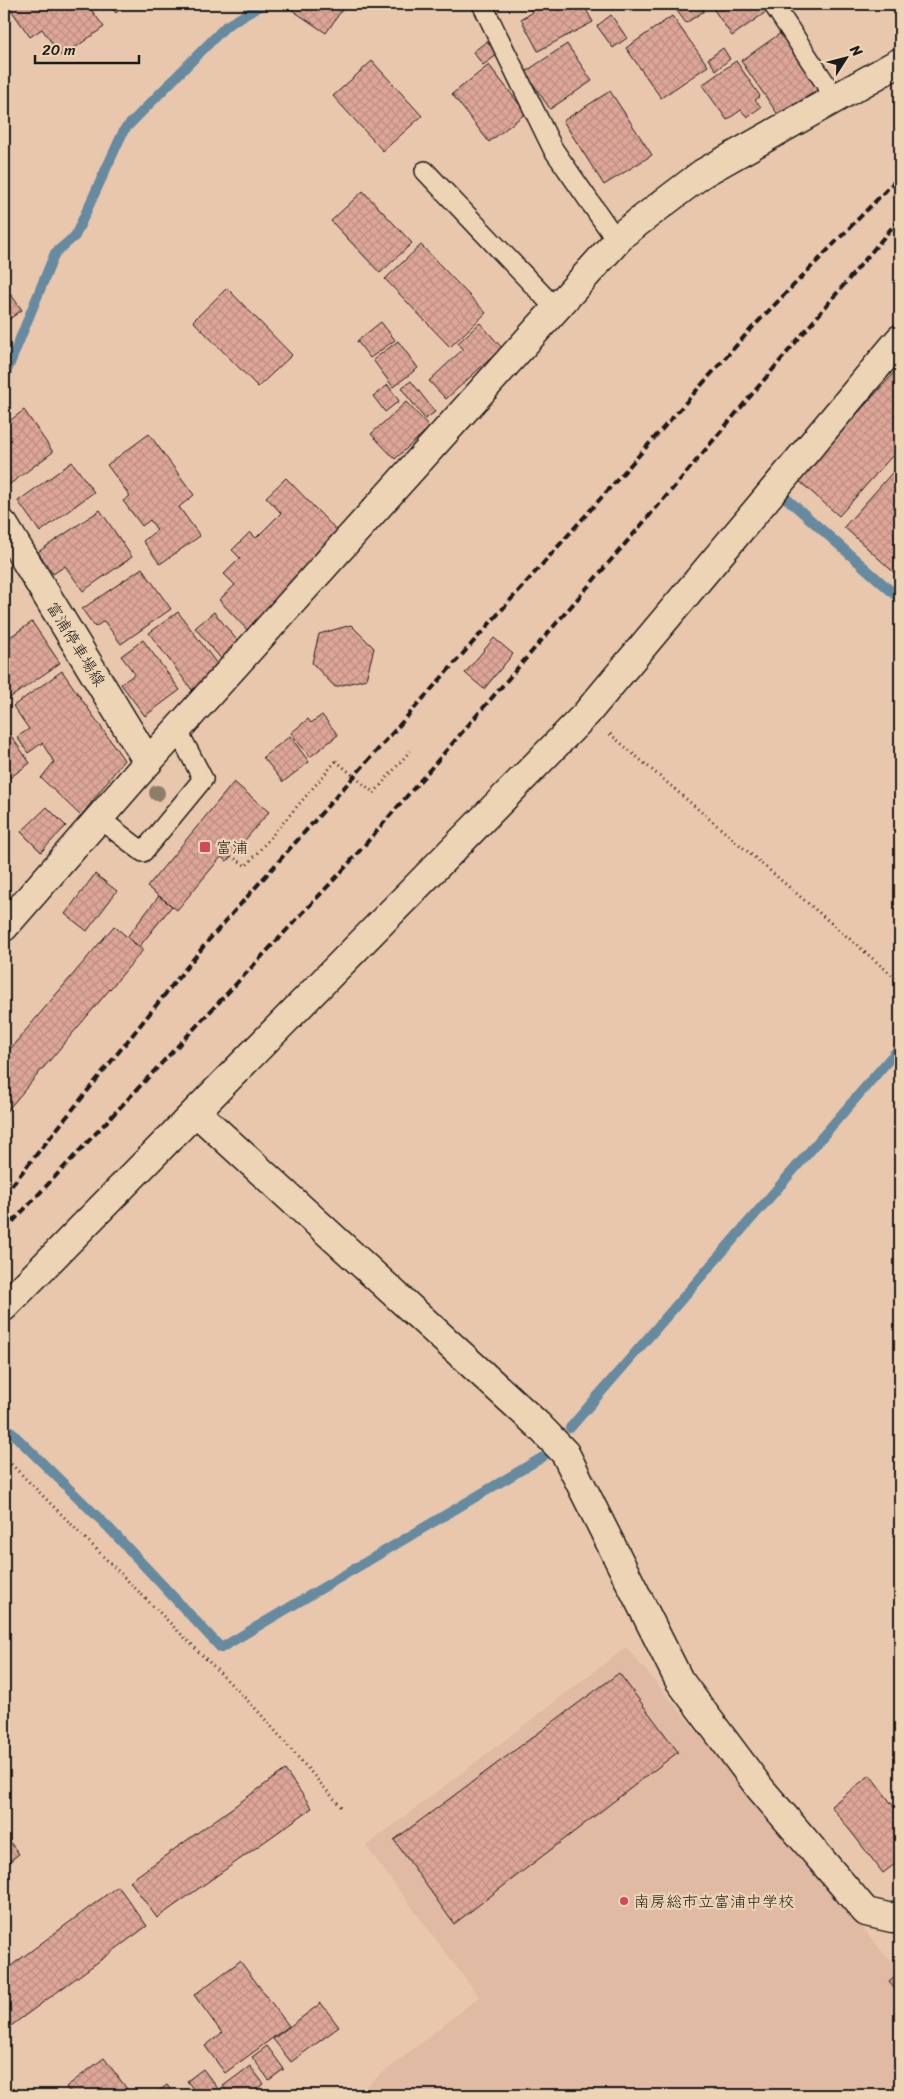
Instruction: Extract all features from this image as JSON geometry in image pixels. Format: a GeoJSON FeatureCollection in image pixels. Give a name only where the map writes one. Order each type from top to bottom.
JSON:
{"type":"FeatureCollection","features":[{"type":"Feature","properties":{"kind":"street"},"geometry":{"type":"LineString","coordinates":[[4,927],[148,762],[178,731],[624,233],[703,173],[900,62]]}},
{"type":"Feature","properties":{"kind":"street"},"geometry":{"type":"LineString","coordinates":[[4,1307],[586,714],[900,339]]}},
{"type":"Feature","properties":{"kind":"street","name":"富浦停車場線"},"geometry":{"type":"LineString","coordinates":[[8,543],[148,762]]}},
{"type":"Feature","properties":{"kind":"street"},"geometry":{"type":"LineString","coordinates":[[196,1112],[538,1425],[564,1453],[679,1680],[759,1787],[866,1912],[892,1918],[900,1915]]}},
{"type":"Feature","properties":{"kind":"lane"},"geometry":{"type":"LineString","coordinates":[[482,4],[553,149],[616,241]]}},
{"type":"Feature","properties":{"kind":"lane"},"geometry":{"type":"LineString","coordinates":[[773,4],[835,98]]}},
{"type":"Feature","properties":{"kind":"lane"},"geometry":{"type":"LineString","coordinates":[[425,171],[556,309]]}},
{"type":"Feature","properties":{"kind":"lane"},"geometry":{"type":"LineString","coordinates":[[100,819],[143,852],[203,779],[178,731]]}},
{"type":"Feature","properties":{"kind":"path"},"geometry":{"type":"LineString","coordinates":[[586,714],[900,982]]}},
{"type":"Feature","properties":{"kind":"path"},"geometry":{"type":"LineString","coordinates":[[232,856],[246,866],[336,761],[374,793],[410,751]]}},
{"type":"Feature","properties":{"kind":"path"},"geometry":{"type":"LineString","coordinates":[[4,1457],[257,1710],[342,1808]]}},
{"type":"Feature","properties":{"kind":"shaded area","name":"南房総市立富浦中学校"},"geometry":{"type":"Polygon","coordinates":[[[626,1647],[892,1963],[900,1956],[900,2095],[355,2095],[479,1997],[366,1846],[626,1647]]]}},
{"type":"Feature","properties":{"kind":"building"},"geometry":{"type":"Polygon","coordinates":[[[7,4],[87,4],[104,27],[62,57],[42,29],[30,37],[7,4]]]}},
{"type":"Feature","properties":{"kind":"building"},"geometry":{"type":"Polygon","coordinates":[[[108,4],[126,4],[116,13],[108,4]]]}},
{"type":"Feature","properties":{"kind":"building"},"geometry":{"type":"Polygon","coordinates":[[[296,4],[346,4],[326,33],[292,10],[296,4]]]}},
{"type":"Feature","properties":{"kind":"building"},"geometry":{"type":"Polygon","coordinates":[[[527,4],[583,4],[593,22],[538,51],[521,19],[532,13],[527,4]]]}},
{"type":"Feature","properties":{"kind":"building"},"geometry":{"type":"Polygon","coordinates":[[[687,4],[698,4],[704,11],[686,23],[677,11],[687,4]]]}},
{"type":"Feature","properties":{"kind":"building"},"geometry":{"type":"Polygon","coordinates":[[[710,4],[760,4],[766,12],[732,36],[710,4]]]}},
{"type":"Feature","properties":{"kind":"building"},"geometry":{"type":"Polygon","coordinates":[[[611,15],[627,38],[613,48],[597,26],[611,15]]]}},
{"type":"Feature","properties":{"kind":"building"},"geometry":{"type":"Polygon","coordinates":[[[672,16],[708,66],[661,98],[626,48],[672,16]]]}},
{"type":"Feature","properties":{"kind":"building"},"geometry":{"type":"Polygon","coordinates":[[[785,30],[824,85],[779,116],[741,61],[785,30]]]}},
{"type":"Feature","properties":{"kind":"building"},"geometry":{"type":"Polygon","coordinates":[[[487,41],[497,55],[483,65],[473,52],[487,41]]]}},
{"type":"Feature","properties":{"kind":"building"},"geometry":{"type":"Polygon","coordinates":[[[567,44],[592,81],[550,109],[525,72],[567,44]]]}},
{"type":"Feature","properties":{"kind":"building"},"geometry":{"type":"Polygon","coordinates":[[[723,48],[730,59],[716,70],[708,59],[723,48]]]}},
{"type":"Feature","properties":{"kind":"building"},"geometry":{"type":"Polygon","coordinates":[[[372,61],[422,116],[383,151],[333,96],[372,61]]]}},
{"type":"Feature","properties":{"kind":"building"},"geometry":{"type":"Polygon","coordinates":[[[736,61],[760,96],[755,100],[761,107],[747,117],[741,110],[727,120],[702,85],[736,61]]]}},
{"type":"Feature","properties":{"kind":"building"},"geometry":{"type":"Polygon","coordinates":[[[489,65],[526,113],[489,142],[452,94],[489,65]]]}},
{"type":"Feature","properties":{"kind":"building"},"geometry":{"type":"Polygon","coordinates":[[[610,91],[652,155],[604,185],[563,121],[610,91]]]}},
{"type":"Feature","properties":{"kind":"building"},"geometry":{"type":"Polygon","coordinates":[[[363,191],[412,243],[380,273],[331,221],[363,191]]]}},
{"type":"Feature","properties":{"kind":"building"},"geometry":{"type":"Polygon","coordinates":[[[421,245],[486,313],[450,347],[385,279],[421,245]]]}},
{"type":"Feature","properties":{"kind":"building"},"geometry":{"type":"Polygon","coordinates":[[[4,285],[22,310],[4,323],[4,285]]]}},
{"type":"Feature","properties":{"kind":"building"},"geometry":{"type":"Polygon","coordinates":[[[227,288],[292,355],[258,387],[193,321],[227,288]]]}},
{"type":"Feature","properties":{"kind":"building"},"geometry":{"type":"Polygon","coordinates":[[[381,322],[395,340],[370,358],[357,341],[381,322]]]}},
{"type":"Feature","properties":{"kind":"building"},"geometry":{"type":"Polygon","coordinates":[[[480,323],[502,348],[446,399],[429,381],[463,349],[458,343],[480,323]]]}},
{"type":"Feature","properties":{"kind":"building"},"geometry":{"type":"Polygon","coordinates":[[[398,341],[418,368],[393,387],[373,360],[398,341]]]}},
{"type":"Feature","properties":{"kind":"building"},"geometry":{"type":"Polygon","coordinates":[[[900,366],[900,447],[839,516],[798,480],[900,366]]]}},
{"type":"Feature","properties":{"kind":"building"},"geometry":{"type":"Polygon","coordinates":[[[411,381],[435,412],[425,419],[401,388],[411,381]]]}},
{"type":"Feature","properties":{"kind":"building"},"geometry":{"type":"Polygon","coordinates":[[[388,385],[399,401],[385,412],[373,396],[388,385]]]}},
{"type":"Feature","properties":{"kind":"building"},"geometry":{"type":"Polygon","coordinates":[[[406,402],[430,427],[395,459],[371,434],[406,402]]]}},
{"type":"Feature","properties":{"kind":"building"},"geometry":{"type":"Polygon","coordinates":[[[24,410],[53,452],[10,484],[4,476],[4,425],[24,410]]]}},
{"type":"Feature","properties":{"kind":"building"},"geometry":{"type":"Polygon","coordinates":[[[149,434],[194,495],[179,507],[200,536],[160,564],[143,541],[157,530],[150,520],[142,526],[123,501],[130,496],[107,465],[149,434]]]}},
{"type":"Feature","properties":{"kind":"building"},"geometry":{"type":"Polygon","coordinates":[[[72,462],[94,492],[40,532],[18,501],[72,462]]]}},
{"type":"Feature","properties":{"kind":"building"},"geometry":{"type":"Polygon","coordinates":[[[900,464],[900,578],[844,527],[900,464]]]}},
{"type":"Feature","properties":{"kind":"building"},"geometry":{"type":"Polygon","coordinates":[[[286,478],[345,539],[249,632],[219,600],[235,585],[224,574],[240,558],[232,550],[250,532],[256,538],[281,513],[266,497],[286,478]]]}},
{"type":"Feature","properties":{"kind":"building"},"geometry":{"type":"Polygon","coordinates":[[[100,510],[132,557],[83,591],[65,566],[53,574],[38,552],[100,510]]]}},
{"type":"Feature","properties":{"kind":"building"},"geometry":{"type":"Polygon","coordinates":[[[142,568],[171,609],[121,644],[104,621],[95,627],[82,609],[142,568]]]}},
{"type":"Feature","properties":{"kind":"building"},"geometry":{"type":"Polygon","coordinates":[[[178,612],[220,668],[192,690],[149,633],[178,612]]]}},
{"type":"Feature","properties":{"kind":"building"},"geometry":{"type":"Polygon","coordinates":[[[214,612],[241,645],[223,661],[195,628],[214,612]]]}},
{"type":"Feature","properties":{"kind":"building"},"geometry":{"type":"Polygon","coordinates":[[[32,622],[60,663],[4,702],[4,641],[32,622]]]}},
{"type":"Feature","properties":{"kind":"building"},"geometry":{"type":"Polygon","coordinates":[[[351,625],[374,648],[366,679],[335,687],[312,663],[319,634],[351,625]]]}},
{"type":"Feature","properties":{"kind":"building"},"geometry":{"type":"Polygon","coordinates":[[[494,638],[513,654],[484,689],[465,673],[494,638]]]}},
{"type":"Feature","properties":{"kind":"building"},"geometry":{"type":"Polygon","coordinates":[[[143,640],[180,690],[145,716],[121,684],[135,674],[121,656],[143,640]]]}},
{"type":"Feature","properties":{"kind":"building"},"geometry":{"type":"Polygon","coordinates":[[[62,671],[124,760],[81,816],[41,778],[54,762],[42,743],[28,753],[17,737],[29,729],[13,706],[62,671]]]}},
{"type":"Feature","properties":{"kind":"building"},"geometry":{"type":"Polygon","coordinates":[[[322,715],[338,735],[310,757],[291,733],[308,719],[311,723],[322,715]]]}},
{"type":"Feature","properties":{"kind":"building"},"geometry":{"type":"Polygon","coordinates":[[[4,726],[30,763],[4,782],[4,726]]]}},
{"type":"Feature","properties":{"kind":"building"},"geometry":{"type":"Polygon","coordinates":[[[290,736],[309,762],[283,782],[263,757],[290,736]]]}},
{"type":"Feature","properties":{"kind":"building"},"geometry":{"type":"Polygon","coordinates":[[[234,782],[269,812],[227,861],[221,857],[177,910],[147,887],[234,782]]]}},
{"type":"Feature","properties":{"kind":"building"},"geometry":{"type":"Polygon","coordinates":[[[47,807],[66,826],[41,852],[21,832],[47,807]]]}},
{"type":"Feature","properties":{"kind":"building"},"geometry":{"type":"Polygon","coordinates":[[[95,874],[117,891],[87,931],[65,914],[95,874]]]}},
{"type":"Feature","properties":{"kind":"building"},"geometry":{"type":"Polygon","coordinates":[[[159,896],[172,906],[139,947],[127,937],[159,896]]]}},
{"type":"Feature","properties":{"kind":"building"},"geometry":{"type":"Polygon","coordinates":[[[114,926],[143,950],[6,1112],[4,1109],[4,1056],[114,926]]]}},
{"type":"Feature","properties":{"kind":"building"},"geometry":{"type":"Polygon","coordinates":[[[619,1673],[678,1752],[454,1924],[394,1840],[619,1673]]]}},
{"type":"Feature","properties":{"kind":"building"},"geometry":{"type":"Polygon","coordinates":[[[285,1770],[312,1808],[157,1918],[130,1881],[285,1770]]]}},
{"type":"Feature","properties":{"kind":"building"},"geometry":{"type":"Polygon","coordinates":[[[870,1775],[900,1815],[900,1860],[883,1873],[831,1806],[870,1775]]]}},
{"type":"Feature","properties":{"kind":"building"},"geometry":{"type":"Polygon","coordinates":[[[4,1834],[19,1854],[4,1866],[4,1834]]]}},
{"type":"Feature","properties":{"kind":"building"},"geometry":{"type":"Polygon","coordinates":[[[118,1886],[147,1926],[4,2031],[4,1971],[118,1886]]]}},
{"type":"Feature","properties":{"kind":"building"},"geometry":{"type":"Polygon","coordinates":[[[240,1961],[289,2026],[225,2073],[205,2046],[222,2033],[194,1995],[240,1961]]]}},
{"type":"Feature","properties":{"kind":"building"},"geometry":{"type":"Polygon","coordinates":[[[900,1972],[900,1995],[889,1982],[900,1972]]]}},
{"type":"Feature","properties":{"kind":"building"},"geometry":{"type":"Polygon","coordinates":[[[321,2003],[339,2027],[291,2062],[273,2039],[321,2003]]]}},
{"type":"Feature","properties":{"kind":"building"},"geometry":{"type":"Polygon","coordinates":[[[267,2046],[284,2069],[269,2080],[252,2057],[267,2046]]]}},
{"type":"Feature","properties":{"kind":"building"},"geometry":{"type":"Polygon","coordinates":[[[104,2058],[127,2089],[118,2095],[72,2095],[66,2087],[104,2058]]]}},
{"type":"Feature","properties":{"kind":"building"},"geometry":{"type":"Polygon","coordinates":[[[250,2066],[264,2084],[249,2095],[230,2095],[223,2086],[250,2066]]]}},
{"type":"Feature","properties":{"kind":"building"},"geometry":{"type":"Polygon","coordinates":[[[203,2069],[223,2095],[198,2095],[187,2081],[203,2069]]]}},
{"type":"Feature","properties":{"kind":"building"},"geometry":{"type":"Polygon","coordinates":[[[167,2085],[175,2095],[153,2095],[167,2085]]]}},
{"type":"Feature","properties":{"kind":"waterway"},"geometry":{"type":"LineString","coordinates":[[4,378],[55,253],[75,236],[124,130],[226,26],[264,4]]}},
{"type":"Feature","properties":{"kind":"waterway"},"geometry":{"type":"LineString","coordinates":[[786,498],[900,599]]}},
{"type":"Feature","properties":{"kind":"waterway"},"geometry":{"type":"LineString","coordinates":[[570,1428],[900,1047]]}},
{"type":"Feature","properties":{"kind":"waterway"},"geometry":{"type":"LineString","coordinates":[[4,1425],[109,1528],[221,1648],[543,1457]]}},
{"type":"Feature","properties":{"kind":"railway"},"geometry":{"type":"LineString","coordinates":[[4,1195],[207,942],[751,329],[900,176]]}},
{"type":"Feature","properties":{"kind":"railway"},"geometry":{"type":"LineString","coordinates":[[4,1231],[343,870],[675,486],[900,218]]}},
{"type":"Feature","properties":{"kind":"place","name":"富浦"},"geometry":{"type":"Point","coordinates":[205,847]}},
{"type":"Feature","properties":{"kind":"place","name":"南房総市立富浦中学校"},"geometry":{"type":"Point","coordinates":[624,1901]}}]}
